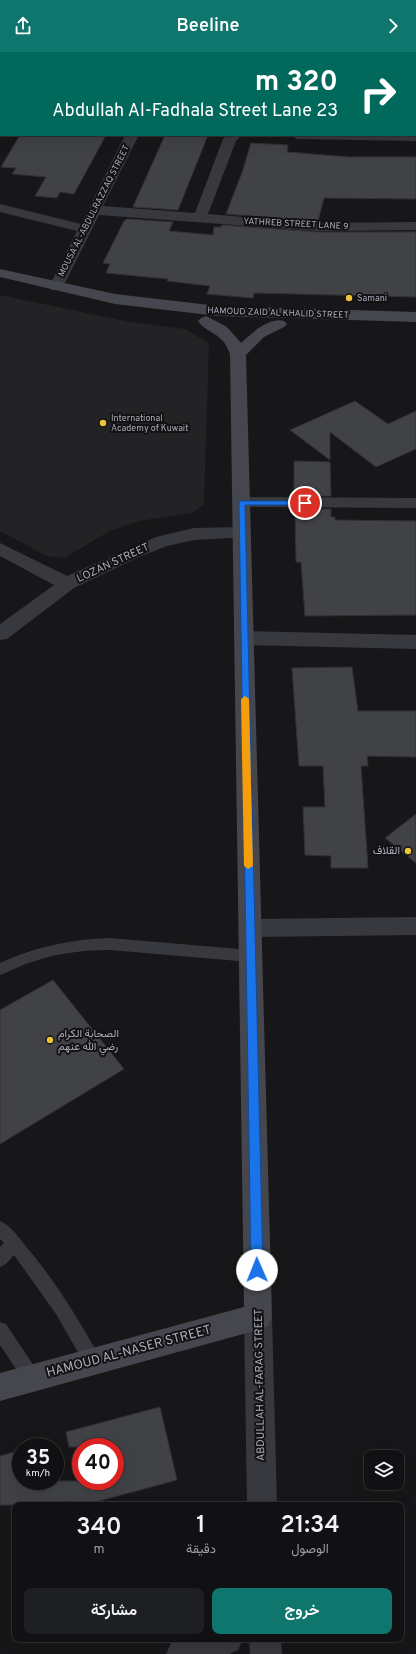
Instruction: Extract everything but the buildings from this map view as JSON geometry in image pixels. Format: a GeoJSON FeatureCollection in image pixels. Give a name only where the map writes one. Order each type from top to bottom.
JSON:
{"type":"FeatureCollection","features":[{"type":"Feature","properties":{"kind":"street","name":"MOUSA AL-ABDULRAZZAQ STREET"},"geometry":{"type":"LineString","coordinates":[[56,287],[131,136]]}},
{"type":"Feature","properties":{"kind":"street"},"geometry":{"type":"LineString","coordinates":[[200,218],[230,139],[234,136]]}},
{"type":"Feature","properties":{"kind":"street"},"geometry":{"type":"LineString","coordinates":[[356,136],[416,137]]}},
{"type":"Feature","properties":{"kind":"street"},"geometry":{"type":"LineString","coordinates":[[0,208],[85,229]]}},
{"type":"Feature","properties":{"kind":"street","name":"YATHREB STREET LANE 9"},"geometry":{"type":"LineString","coordinates":[[94,210],[319,226],[416,226]]}},
{"type":"Feature","properties":{"kind":"street","name":"HAMOUD ZAID AL KHALID STREET"},"geometry":{"type":"LineString","coordinates":[[0,273],[56,287],[115,299],[218,311],[416,317]]}},
{"type":"Feature","properties":{"kind":"street","name":"HAMOUD ZAID AL KHALID STREET"},"geometry":{"type":"LineString","coordinates":[[0,285],[52,297],[141,313],[206,321],[416,328]]}},
{"type":"Feature","properties":{"kind":"street","name":"ABDULLAH AL-FARAG STREET"},"geometry":{"type":"LineString","coordinates":[[206,321],[224,332],[236,346],[238,354],[262,1502]]}},
{"type":"Feature","properties":{"kind":"street"},"geometry":{"type":"LineString","coordinates":[[238,354],[260,334],[279,324]]}},
{"type":"Feature","properties":{"kind":"street"},"geometry":{"type":"LineString","coordinates":[[385,503],[416,487]]}},
{"type":"Feature","properties":{"kind":"street"},"geometry":{"type":"LineString","coordinates":[[241,502],[416,503]]}},
{"type":"Feature","properties":{"kind":"street","name":"LOZAN STREET"},"geometry":{"type":"LineString","coordinates":[[0,634],[67,584],[162,541],[194,534],[242,533]]}},
{"type":"Feature","properties":{"kind":"street"},"geometry":{"type":"LineString","coordinates":[[0,549],[67,584]]}},
{"type":"Feature","properties":{"kind":"street"},"geometry":{"type":"LineString","coordinates":[[244,638],[416,642]]}},
{"type":"Feature","properties":{"kind":"street"},"geometry":{"type":"LineString","coordinates":[[250,928],[416,926]]}},
{"type":"Feature","properties":{"kind":"street","name":"HAMOUD AL-NASER STREET"},"geometry":{"type":"LineString","coordinates":[[0,1387],[258,1317]]}},
{"type":"Feature","properties":{"kind":"street"},"geometry":{"type":"LineString","coordinates":[[182,1654],[218,1642]]}},
{"type":"Feature","properties":{"kind":"street"},"geometry":{"type":"LineString","coordinates":[[265,1642],[266,1654]]}},
{"type":"Feature","properties":{"kind":"lane"},"geometry":{"type":"LineString","coordinates":[[0,969],[46,951],[89,944],[110,944],[250,956]]}},
{"type":"Feature","properties":{"kind":"lane"},"geometry":{"type":"LineString","coordinates":[[0,1228],[14,1243],[57,1298],[93,1362]]}},
{"type":"Feature","properties":{"kind":"lane"},"geometry":{"type":"LineString","coordinates":[[0,1259],[14,1243]]}},
{"type":"Feature","properties":{"kind":"lane"},"geometry":{"type":"LineString","coordinates":[[0,1330],[32,1378]]}},
{"type":"Feature","properties":{"kind":"shaded area","name":"International Academy of Kuwait"},"geometry":{"type":"Polygon","coordinates":[[[0,295],[130,322],[185,329],[209,343],[204,504],[192,513],[139,521],[110,531],[64,558],[47,556],[0,531],[0,295]]]}},
{"type":"Feature","properties":{"kind":"slow traffic"},"geometry":{"type":"LineString","coordinates":[[245,699],[248,866]]}},
{"type":"Feature","properties":{"kind":"place","name":"Samani"},"geometry":{"type":"Point","coordinates":[349,298]}},
{"type":"Feature","properties":{"kind":"place","name":"International Academy of Kuwait"},"geometry":{"type":"Point","coordinates":[103,423]}},
{"type":"Feature","properties":{"kind":"place","name":"القلاف"},"geometry":{"type":"Point","coordinates":[408,851]}},
{"type":"Feature","properties":{"kind":"place","name":"الصحابة الكرام رضي الله عنهم"},"geometry":{"type":"Point","coordinates":[50,1040]}},
{"type":"Feature","properties":{"kind":"route"},"geometry":{"type":"LineString","coordinates":[[257,1270],[241,502],[305,503]]}}]}
